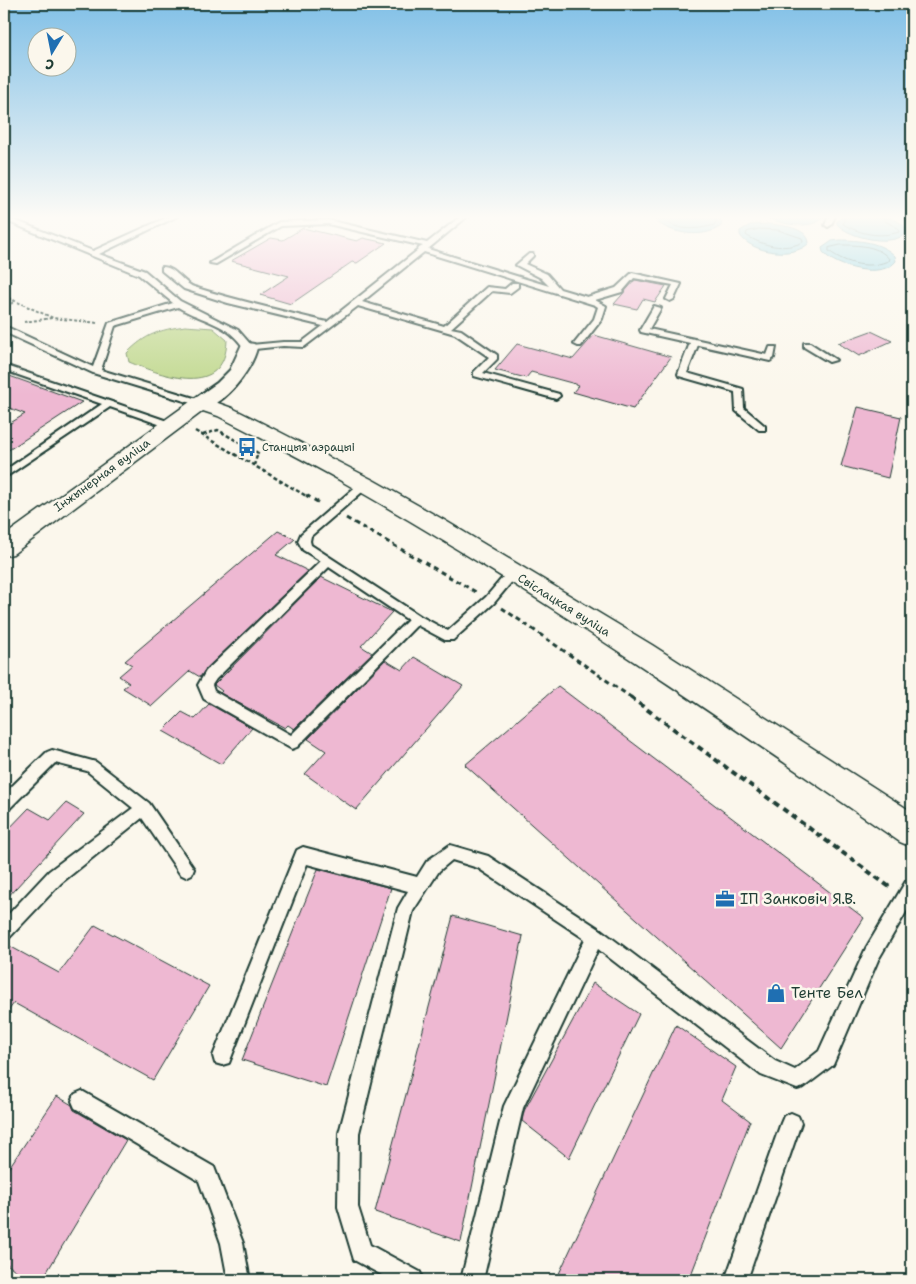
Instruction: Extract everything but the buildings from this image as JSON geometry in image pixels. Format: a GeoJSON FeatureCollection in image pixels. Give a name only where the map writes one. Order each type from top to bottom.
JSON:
{"type":"FeatureCollection","features":[{"type":"Feature","properties":{"kind":"street"},"geometry":{"type":"LineString","coordinates":[[201,403],[230,384],[243,366],[248,348]]}},
{"type":"Feature","properties":{"kind":"street","name":"Інжынерная вуліца"},"geometry":{"type":"LineString","coordinates":[[4,548],[201,403]]}},
{"type":"Feature","properties":{"kind":"street","name":"Свіслацкая вуліца"},"geometry":{"type":"LineString","coordinates":[[201,403],[225,412],[364,485],[513,573],[680,677],[912,831]]}},
{"type":"Feature","properties":{"kind":"lane"},"geometry":{"type":"LineString","coordinates":[[146,276],[178,304],[228,327],[245,341],[248,348],[284,344],[304,346],[389,276]]}},
{"type":"Feature","properties":{"kind":"lane"},"geometry":{"type":"LineString","coordinates":[[173,276],[187,287],[231,301],[329,325]]}},
{"type":"Feature","properties":{"kind":"lane"},"geometry":{"type":"LineString","coordinates":[[513,276],[590,299],[602,306],[602,313],[598,320],[578,344]]}},
{"type":"Feature","properties":{"kind":"lane"},"geometry":{"type":"LineString","coordinates":[[544,276],[557,290]]}},
{"type":"Feature","properties":{"kind":"lane"},"geometry":{"type":"LineString","coordinates":[[590,299],[618,290],[631,276]]}},
{"type":"Feature","properties":{"kind":"lane"},"geometry":{"type":"LineString","coordinates":[[637,276],[677,284],[670,299]]}},
{"type":"Feature","properties":{"kind":"lane"},"geometry":{"type":"LineString","coordinates":[[446,328],[490,289],[507,291],[515,285]]}},
{"type":"Feature","properties":{"kind":"lane"},"geometry":{"type":"LineString","coordinates":[[356,303],[458,332],[494,357],[477,374],[556,396]]}},
{"type":"Feature","properties":{"kind":"lane"},"geometry":{"type":"LineString","coordinates":[[96,370],[112,325],[178,304]]}},
{"type":"Feature","properties":{"kind":"lane"},"geometry":{"type":"LineString","coordinates":[[657,308],[644,330],[770,358],[773,349]]}},
{"type":"Feature","properties":{"kind":"lane"},"geometry":{"type":"LineString","coordinates":[[4,329],[96,370],[201,403]]}},
{"type":"Feature","properties":{"kind":"lane"},"geometry":{"type":"LineString","coordinates":[[695,342],[682,374],[740,391],[739,410],[762,428]]}},
{"type":"Feature","properties":{"kind":"lane"},"geometry":{"type":"LineString","coordinates":[[807,345],[832,360]]}},
{"type":"Feature","properties":{"kind":"lane"},"geometry":{"type":"LineString","coordinates":[[4,367],[170,425]]}},
{"type":"Feature","properties":{"kind":"lane"},"geometry":{"type":"LineString","coordinates":[[4,474],[109,404]]}},
{"type":"Feature","properties":{"kind":"lane"},"geometry":{"type":"LineString","coordinates":[[364,485],[312,528],[306,534],[304,541],[307,546],[328,561],[416,618],[450,637],[490,600],[513,573]]}},
{"type":"Feature","properties":{"kind":"lane"},"geometry":{"type":"LineString","coordinates":[[328,561],[211,675],[205,685],[209,695],[292,743],[416,618]]}},
{"type":"Feature","properties":{"kind":"lane"},"geometry":{"type":"LineString","coordinates":[[4,804],[52,756],[91,766],[144,808],[186,869]]}},
{"type":"Feature","properties":{"kind":"lane"},"geometry":{"type":"LineString","coordinates":[[4,931],[55,877],[144,808]]}},
{"type":"Feature","properties":{"kind":"lane"},"geometry":{"type":"LineString","coordinates":[[412,1280],[362,1252],[348,1207],[349,1133],[406,908],[433,866],[450,852],[482,861],[596,936],[768,1068],[798,1080],[826,1058],[872,954],[908,892]]}},
{"type":"Feature","properties":{"kind":"lane"},"geometry":{"type":"LineString","coordinates":[[222,1056],[303,855],[420,886]]}},
{"type":"Feature","properties":{"kind":"lane"},"geometry":{"type":"LineString","coordinates":[[472,1280],[514,1106],[596,936]]}},
{"type":"Feature","properties":{"kind":"lane"},"geometry":{"type":"LineString","coordinates":[[82,1101],[206,1174],[232,1243],[239,1280]]}},
{"type":"Feature","properties":{"kind":"lane"},"geometry":{"type":"LineString","coordinates":[[736,1280],[791,1124]]}},
{"type":"Feature","properties":{"kind":"path"},"geometry":{"type":"LineString","coordinates":[[4,296],[53,318]]}},
{"type":"Feature","properties":{"kind":"path"},"geometry":{"type":"LineString","coordinates":[[4,310],[15,300]]}},
{"type":"Feature","properties":{"kind":"path"},"geometry":{"type":"LineString","coordinates":[[17,324],[53,318],[112,325]]}},
{"type":"Feature","properties":{"kind":"path"},"geometry":{"type":"LineString","coordinates":[[202,435],[218,430],[258,453],[254,465]]}},
{"type":"Feature","properties":{"kind":"path"},"geometry":{"type":"LineString","coordinates":[[194,431],[490,600],[908,892]]}},
{"type":"Feature","properties":{"kind":"green space"},"geometry":{"type":"Polygon","coordinates":[[[185,326],[213,328],[227,340],[224,358],[216,370],[204,377],[174,377],[129,362],[127,353],[140,341],[160,331],[185,326]]]}},
{"type":"Feature","properties":{"kind":"place","name":"Станцыя аэрацыі"},"geometry":{"type":"Point","coordinates":[247,447]}},
{"type":"Feature","properties":{"kind":"place","name":"ІП Занковіч Я.В."},"geometry":{"type":"Point","coordinates":[725,899]}},
{"type":"Feature","properties":{"kind":"place","name":"Тенте Бел"},"geometry":{"type":"Point","coordinates":[776,993]}}]}
